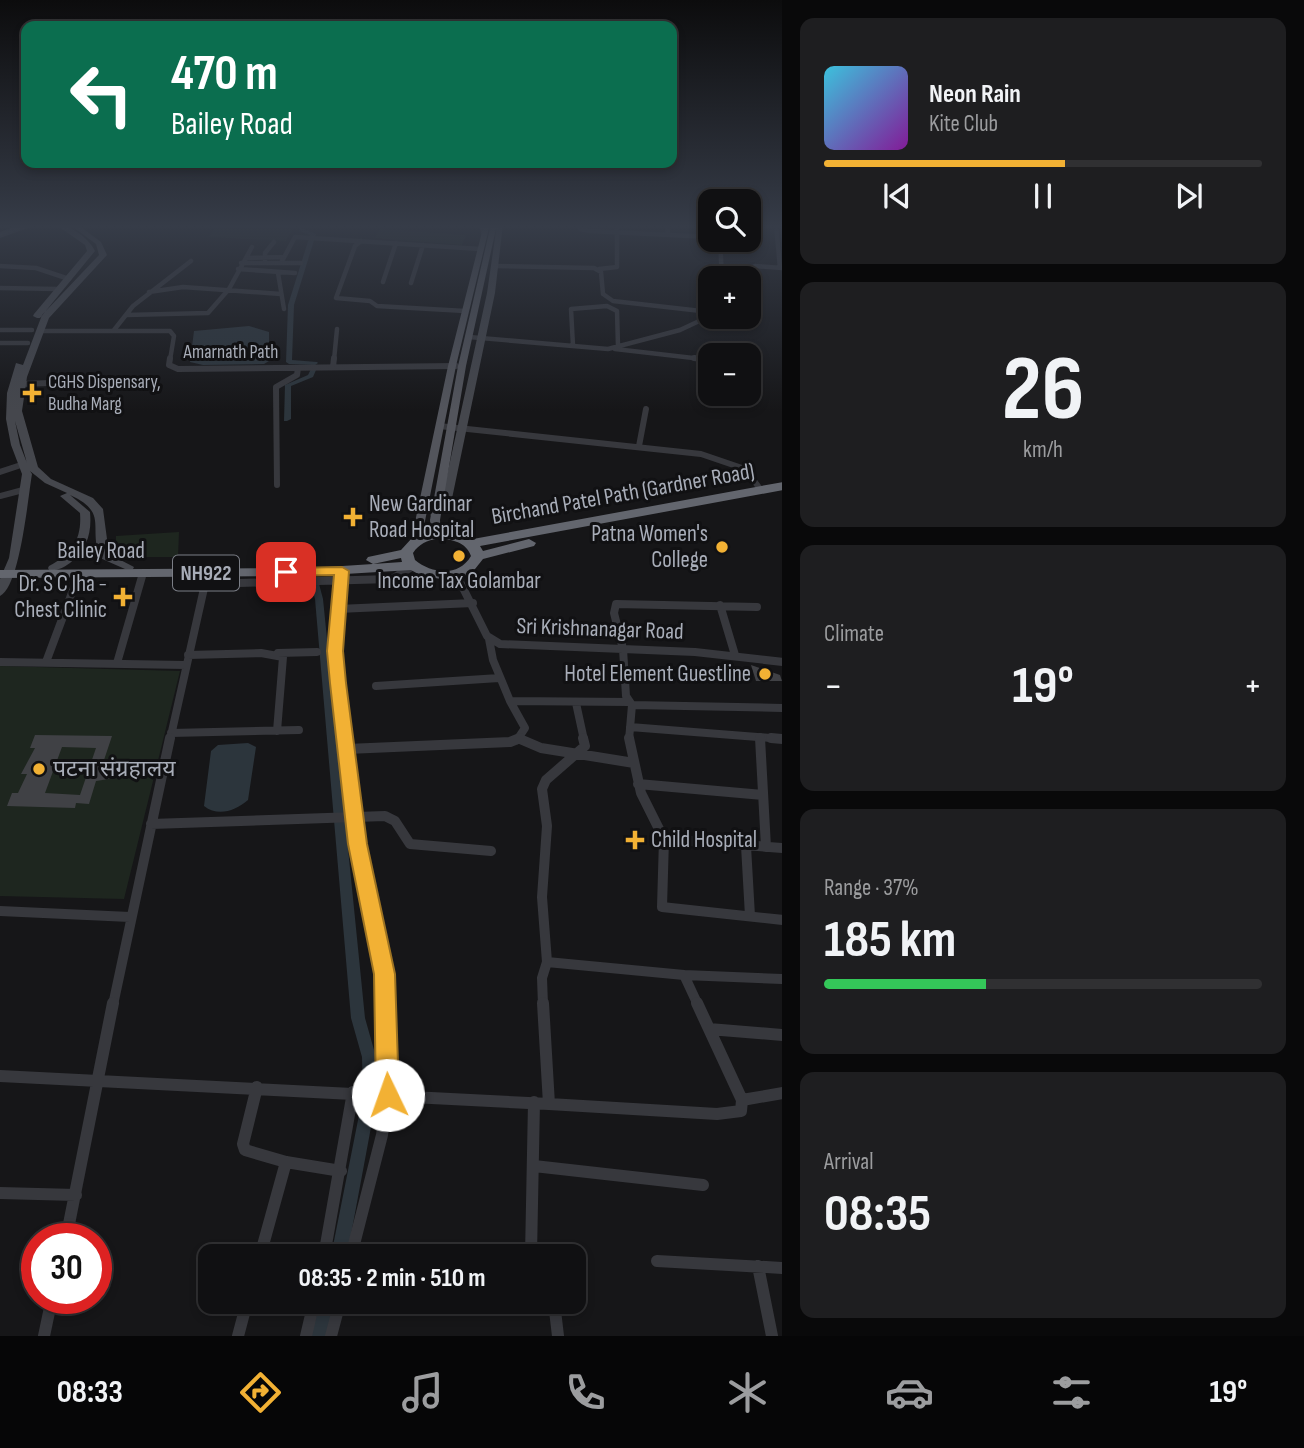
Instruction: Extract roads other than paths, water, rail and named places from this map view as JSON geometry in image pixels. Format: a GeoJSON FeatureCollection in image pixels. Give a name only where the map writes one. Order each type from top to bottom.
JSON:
{"type":"FeatureCollection","features":[{"type":"Feature","properties":{"kind":"highway","name":"Birchand Patel Path (Gardner Road)"},"geometry":{"type":"LineString","coordinates":[[475,550],[782,486]]}},
{"type":"Feature","properties":{"kind":"highway"},"geometry":{"type":"LineString","coordinates":[[436,535],[452,536],[475,550],[554,538],[782,494]]}},
{"type":"Feature","properties":{"kind":"highway","name":"Bailey Road"},"geometry":{"type":"LineString","coordinates":[[4,571],[53,568],[338,579],[411,553],[436,535]]}},
{"type":"Feature","properties":{"kind":"highway"},"geometry":{"type":"LineString","coordinates":[[456,574],[470,568],[475,550]]}},
{"type":"Feature","properties":{"kind":"highway","name":"Bailey Road"},"geometry":{"type":"LineString","coordinates":[[411,553],[432,574],[456,574]]}},
{"type":"Feature","properties":{"kind":"highway","name":"Bailey Road"},"geometry":{"type":"LineString","coordinates":[[207,574],[341,565],[411,553]]}},
{"type":"Feature","properties":{"kind":"highway","name":"Bailey Road"},"geometry":{"type":"LineString","coordinates":[[4,571],[79,574],[136,570]]}},
{"type":"Feature","properties":{"kind":"main road"},"geometry":{"type":"LineString","coordinates":[[9,406],[22,384],[42,315],[60,286]]}},
{"type":"Feature","properties":{"kind":"main road"},"geometry":{"type":"LineString","coordinates":[[42,315],[69,286]]}},
{"type":"Feature","properties":{"kind":"main road"},"geometry":{"type":"LineString","coordinates":[[42,315],[72,286]]}},
{"type":"Feature","properties":{"kind":"main road"},"geometry":{"type":"LineString","coordinates":[[436,535],[436,515],[457,366],[472,286]]}},
{"type":"Feature","properties":{"kind":"main road"},"geometry":{"type":"LineString","coordinates":[[411,553],[439,426],[484,286]]}},
{"type":"Feature","properties":{"kind":"main road"},"geometry":{"type":"LineString","coordinates":[[436,515],[445,508],[482,338],[488,286]]}},
{"type":"Feature","properties":{"kind":"main road"},"geometry":{"type":"LineString","coordinates":[[0,593],[27,467],[18,418],[9,406],[12,386],[28,343],[36,330]]}},
{"type":"Feature","properties":{"kind":"main road"},"geometry":{"type":"LineString","coordinates":[[27,467],[79,504],[85,512],[82,546],[67,561],[53,568]]}},
{"type":"Feature","properties":{"kind":"main road"},"geometry":{"type":"LineString","coordinates":[[27,467],[33,468],[48,481],[89,500],[98,509],[104,556],[136,570]]}},
{"type":"Feature","properties":{"kind":"street"},"geometry":{"type":"LineString","coordinates":[[114,330],[157,286]]}},
{"type":"Feature","properties":{"kind":"street"},"geometry":{"type":"LineString","coordinates":[[126,315],[208,313],[230,286]]}},
{"type":"Feature","properties":{"kind":"street"},"geometry":{"type":"LineString","coordinates":[[280,286],[284,309]]}},
{"type":"Feature","properties":{"kind":"street"},"geometry":{"type":"LineString","coordinates":[[338,286],[336,298],[370,301],[377,306],[466,311]]}},
{"type":"Feature","properties":{"kind":"street"},"geometry":{"type":"LineString","coordinates":[[602,286],[603,294],[613,301],[698,312]]}},
{"type":"Feature","properties":{"kind":"street"},"geometry":{"type":"LineString","coordinates":[[149,292],[183,287],[281,294]]}},
{"type":"Feature","properties":{"kind":"street"},"geometry":{"type":"LineString","coordinates":[[0,289],[57,289]]}},
{"type":"Feature","properties":{"kind":"street"},"geometry":{"type":"LineString","coordinates":[[573,346],[571,309],[601,306],[617,311],[618,346]]}},
{"type":"Feature","properties":{"kind":"street"},"geometry":{"type":"LineString","coordinates":[[608,349],[680,330],[698,320]]}},
{"type":"Feature","properties":{"kind":"street"},"geometry":{"type":"LineString","coordinates":[[333,368],[337,329]]}},
{"type":"Feature","properties":{"kind":"street","name":"Amarnath Path"},"geometry":{"type":"LineString","coordinates":[[0,330],[170,331],[174,336],[167,360],[169,365],[178,369],[457,366]]}},
{"type":"Feature","properties":{"kind":"street"},"geometry":{"type":"LineString","coordinates":[[469,337],[698,359]]}},
{"type":"Feature","properties":{"kind":"street"},"geometry":{"type":"LineString","coordinates":[[0,343],[28,343]]}},
{"type":"Feature","properties":{"kind":"street"},"geometry":{"type":"LineString","coordinates":[[277,485],[276,387],[297,375],[298,368]]}},
{"type":"Feature","properties":{"kind":"street"},"geometry":{"type":"LineString","coordinates":[[22,384],[132,380]]}},
{"type":"Feature","properties":{"kind":"street"},"geometry":{"type":"LineString","coordinates":[[639,446],[646,409]]}},
{"type":"Feature","properties":{"kind":"street"},"geometry":{"type":"LineString","coordinates":[[439,426],[701,454],[733,463],[752,475],[761,490]]}},
{"type":"Feature","properties":{"kind":"street"},"geometry":{"type":"LineString","coordinates":[[0,472],[27,467]]}},
{"type":"Feature","properties":{"kind":"street"},"geometry":{"type":"LineString","coordinates":[[0,496],[23,490]]}},
{"type":"Feature","properties":{"kind":"street"},"geometry":{"type":"LineString","coordinates":[[117,663],[136,570]]}},
{"type":"Feature","properties":{"kind":"street"},"geometry":{"type":"LineString","coordinates":[[46,662],[79,574]]}},
{"type":"Feature","properties":{"kind":"street"},"geometry":{"type":"LineString","coordinates":[[70,1223],[130,917],[207,574],[312,583],[338,579],[335,651],[347,748],[351,816],[384,974],[385,1094],[382,1135],[354,1244]]}},
{"type":"Feature","properties":{"kind":"street","name":"Sri Krishnanagar Road"},"geometry":{"type":"LineString","coordinates":[[456,574],[489,639],[500,644],[540,648],[735,655],[782,662]]}},
{"type":"Feature","properties":{"kind":"street"},"geometry":{"type":"LineString","coordinates":[[338,609],[473,603]]}},
{"type":"Feature","properties":{"kind":"street"},"geometry":{"type":"LineString","coordinates":[[757,607],[616,604],[614,613],[630,703],[630,727],[638,784],[646,808],[664,839],[662,906],[782,920]]}},
{"type":"Feature","properties":{"kind":"street"},"geometry":{"type":"LineString","coordinates":[[720,605],[735,655]]}},
{"type":"Feature","properties":{"kind":"street"},"geometry":{"type":"LineString","coordinates":[[489,639],[499,678],[525,728],[520,739]]}},
{"type":"Feature","properties":{"kind":"street"},"geometry":{"type":"LineString","coordinates":[[0,662],[117,663],[317,652]]}},
{"type":"Feature","properties":{"kind":"street"},"geometry":{"type":"LineString","coordinates":[[275,653],[283,657],[284,663],[277,731]]}},
{"type":"Feature","properties":{"kind":"street"},"geometry":{"type":"LineString","coordinates":[[376,686],[499,678]]}},
{"type":"Feature","properties":{"kind":"street"},"geometry":{"type":"LineString","coordinates":[[510,701],[782,708]]}},
{"type":"Feature","properties":{"kind":"street"},"geometry":{"type":"LineString","coordinates":[[549,1104],[542,978],[547,962],[542,897],[547,826],[542,789],[546,780],[580,752],[585,743],[576,703]]}},
{"type":"Feature","properties":{"kind":"street"},"geometry":{"type":"LineString","coordinates":[[630,727],[782,739]]}},
{"type":"Feature","properties":{"kind":"street"},"geometry":{"type":"LineString","coordinates":[[171,733],[299,730]]}},
{"type":"Feature","properties":{"kind":"street"},"geometry":{"type":"LineString","coordinates":[[760,738],[766,847]]}},
{"type":"Feature","properties":{"kind":"street"},"geometry":{"type":"LineString","coordinates":[[347,748],[520,739],[532,747],[580,752],[603,759],[634,763]]}},
{"type":"Feature","properties":{"kind":"street"},"geometry":{"type":"LineString","coordinates":[[638,784],[763,796]]}},
{"type":"Feature","properties":{"kind":"street"},"geometry":{"type":"LineString","coordinates":[[151,824],[351,816],[391,817],[404,839],[418,846],[491,851]]}},
{"type":"Feature","properties":{"kind":"street"},"geometry":{"type":"LineString","coordinates":[[664,839],[782,848]]}},
{"type":"Feature","properties":{"kind":"street"},"geometry":{"type":"LineString","coordinates":[[746,846],[750,916]]}},
{"type":"Feature","properties":{"kind":"street"},"geometry":{"type":"LineString","coordinates":[[0,911],[130,917]]}},
{"type":"Feature","properties":{"kind":"street"},"geometry":{"type":"LineString","coordinates":[[547,962],[684,975],[782,979]]}},
{"type":"Feature","properties":{"kind":"street"},"geometry":{"type":"LineString","coordinates":[[0,1076],[356,1092],[733,1114],[741,1111],[742,1100],[684,975]]}},
{"type":"Feature","properties":{"kind":"street"},"geometry":{"type":"LineString","coordinates":[[709,1028],[782,1035]]}},
{"type":"Feature","properties":{"kind":"street"},"geometry":{"type":"LineString","coordinates":[[257,1087],[243,1148],[247,1153],[341,1171]]}},
{"type":"Feature","properties":{"kind":"street"},"geometry":{"type":"LineString","coordinates":[[326,1244],[356,1092]]}},
{"type":"Feature","properties":{"kind":"street"},"geometry":{"type":"LineString","coordinates":[[742,1100],[782,1093]]}},
{"type":"Feature","properties":{"kind":"street"},"geometry":{"type":"LineString","coordinates":[[531,1244],[534,1102]]}},
{"type":"Feature","properties":{"kind":"street"},"geometry":{"type":"LineString","coordinates":[[263,1244],[286,1162]]}},
{"type":"Feature","properties":{"kind":"street"},"geometry":{"type":"LineString","coordinates":[[534,1166],[703,1185]]}},
{"type":"Feature","properties":{"kind":"street"},"geometry":{"type":"LineString","coordinates":[[0,1193],[76,1195]]}},
{"type":"Feature","properties":{"kind":"street"},"geometry":{"type":"LineString","coordinates":[[657,1261],[782,1268]]}},
{"type":"Feature","properties":{"kind":"street"},"geometry":{"type":"LineString","coordinates":[[758,1266],[772,1336]]}},
{"type":"Feature","properties":{"kind":"street"},"geometry":{"type":"LineString","coordinates":[[44,1336],[49,1314]]}},
{"type":"Feature","properties":{"kind":"street"},"geometry":{"type":"LineString","coordinates":[[237,1336],[243,1314]]}},
{"type":"Feature","properties":{"kind":"street"},"geometry":{"type":"LineString","coordinates":[[306,1336],[311,1314]]}},
{"type":"Feature","properties":{"kind":"street"},"geometry":{"type":"LineString","coordinates":[[331,1336],[337,1314]]}},
{"type":"Feature","properties":{"kind":"street"},"geometry":{"type":"LineString","coordinates":[[555,1314],[558,1336]]}},
{"type":"Feature","properties":{"kind":"waterway"},"geometry":{"type":"LineString","coordinates":[[297,286],[291,305],[289,362],[315,363]]}},
{"type":"Feature","properties":{"kind":"waterway"},"geometry":{"type":"LineString","coordinates":[[287,419],[288,385],[311,376],[313,370]]}},
{"type":"Feature","properties":{"kind":"waterway"},"geometry":{"type":"LineString","coordinates":[[314,580],[319,599],[358,1018],[369,1057],[370,1095],[341,1244]]}},
{"type":"Feature","properties":{"kind":"waterway"},"geometry":{"type":"LineString","coordinates":[[319,1336],[325,1314]]}},
{"type":"Feature","properties":{"kind":"place","name":"CGHS Dispensary, Budha Marg"},"geometry":{"type":"Point","coordinates":[32,393]}},
{"type":"Feature","properties":{"kind":"place","name":"New Gardinar Road Hospital"},"geometry":{"type":"Point","coordinates":[353,517]}},
{"type":"Feature","properties":{"kind":"place","name":"Patna Women's College"},"geometry":{"type":"Point","coordinates":[722,547]}},
{"type":"Feature","properties":{"kind":"place","name":"Income Tax Golambar"},"geometry":{"type":"Point","coordinates":[459,556]}},
{"type":"Feature","properties":{"kind":"place","name":"Dr. S C Jha - Chest Clinic"},"geometry":{"type":"Point","coordinates":[123,597]}},
{"type":"Feature","properties":{"kind":"place","name":"Hotel Element Guestline"},"geometry":{"type":"Point","coordinates":[765,674]}},
{"type":"Feature","properties":{"kind":"place","name":"पटना संग्रहालय"},"geometry":{"type":"Point","coordinates":[39,769]}},
{"type":"Feature","properties":{"kind":"place","name":"Child Hospital"},"geometry":{"type":"Point","coordinates":[635,840]}}]}
